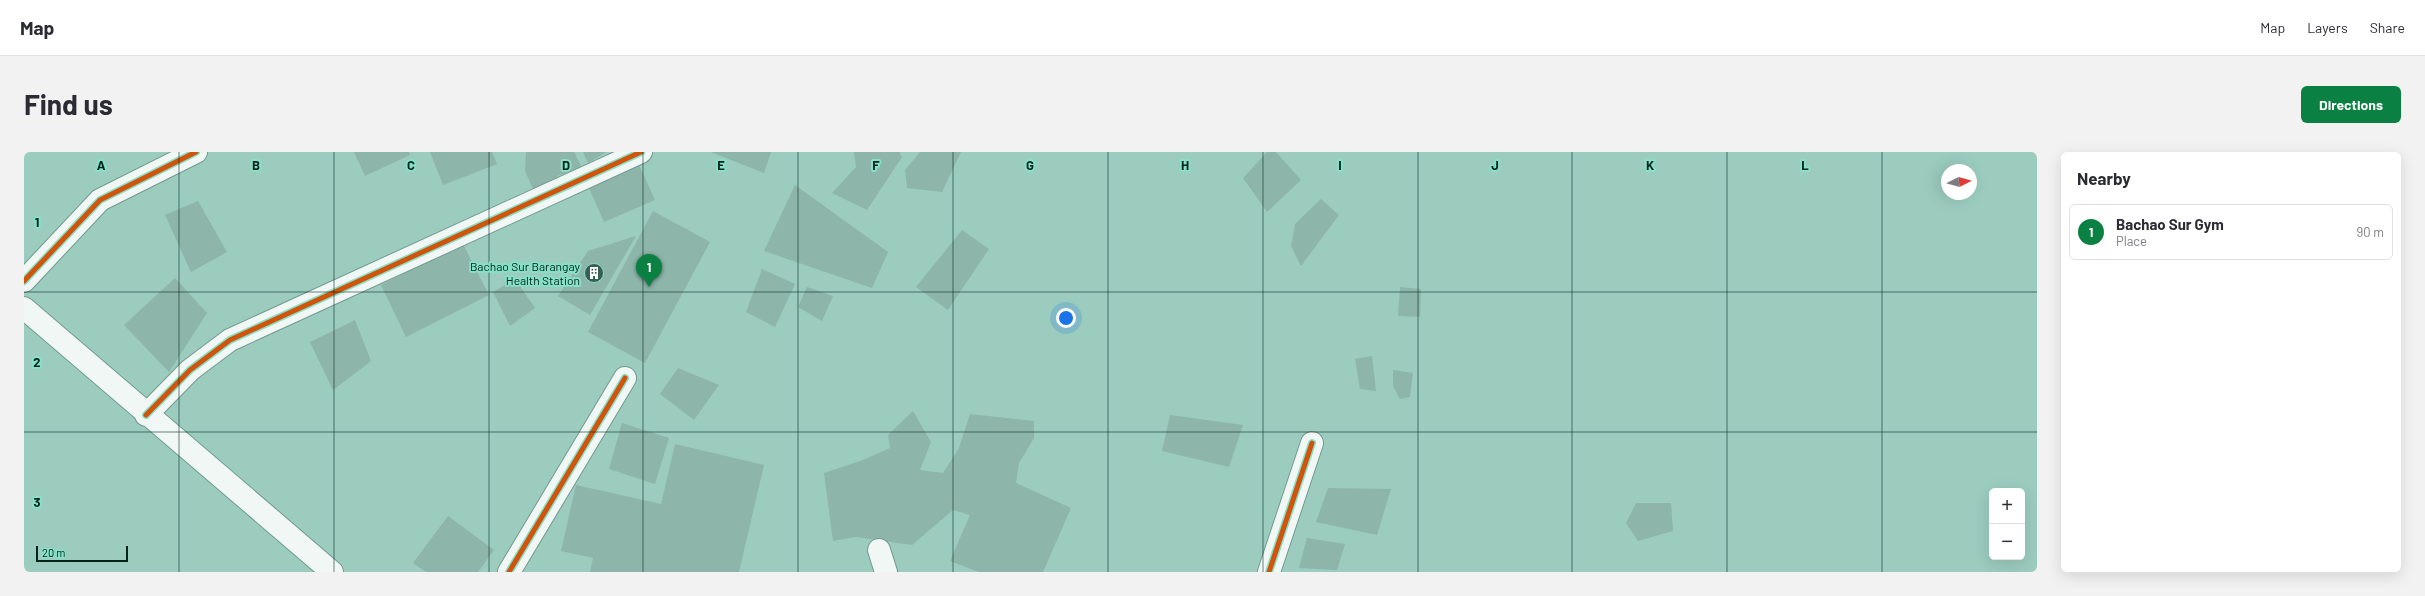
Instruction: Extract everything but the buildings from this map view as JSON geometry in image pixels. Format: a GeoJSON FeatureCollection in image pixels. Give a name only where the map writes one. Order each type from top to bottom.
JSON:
{"type":"FeatureCollection","features":[{"type":"Feature","properties":{"kind":"street"},"geometry":{"type":"LineString","coordinates":[[24,281],[100,200],[196,152]]}},
{"type":"Feature","properties":{"kind":"street"},"geometry":{"type":"LineString","coordinates":[[146,415],[190,370],[230,340],[641,152]]}},
{"type":"Feature","properties":{"kind":"street"},"geometry":{"type":"LineString","coordinates":[[24,308],[146,415],[332,572]]}},
{"type":"Feature","properties":{"kind":"street"},"geometry":{"type":"LineString","coordinates":[[509,572],[625,378]]}},
{"type":"Feature","properties":{"kind":"street"},"geometry":{"type":"LineString","coordinates":[[1269,572],[1312,443]]}},
{"type":"Feature","properties":{"kind":"street"},"geometry":{"type":"LineString","coordinates":[[879,550],[886,572]]}},
{"type":"Feature","properties":{"kind":"cycle path"},"geometry":{"type":"LineString","coordinates":[[24,281],[100,200],[196,152]]}},
{"type":"Feature","properties":{"kind":"cycle path"},"geometry":{"type":"LineString","coordinates":[[146,415],[190,370],[230,340],[641,152]]}},
{"type":"Feature","properties":{"kind":"cycle path"},"geometry":{"type":"LineString","coordinates":[[509,572],[625,378]]}},
{"type":"Feature","properties":{"kind":"cycle path"},"geometry":{"type":"LineString","coordinates":[[1269,572],[1312,443]]}},
{"type":"Feature","properties":{"kind":"place","name":"Bachao Sur Barangay Health Station"},"geometry":{"type":"Point","coordinates":[594,273]}},
{"type":"Feature","properties":{"kind":"place","name":"Bachao Sur Gym"},"geometry":{"type":"Point","coordinates":[649,287]}}]}
